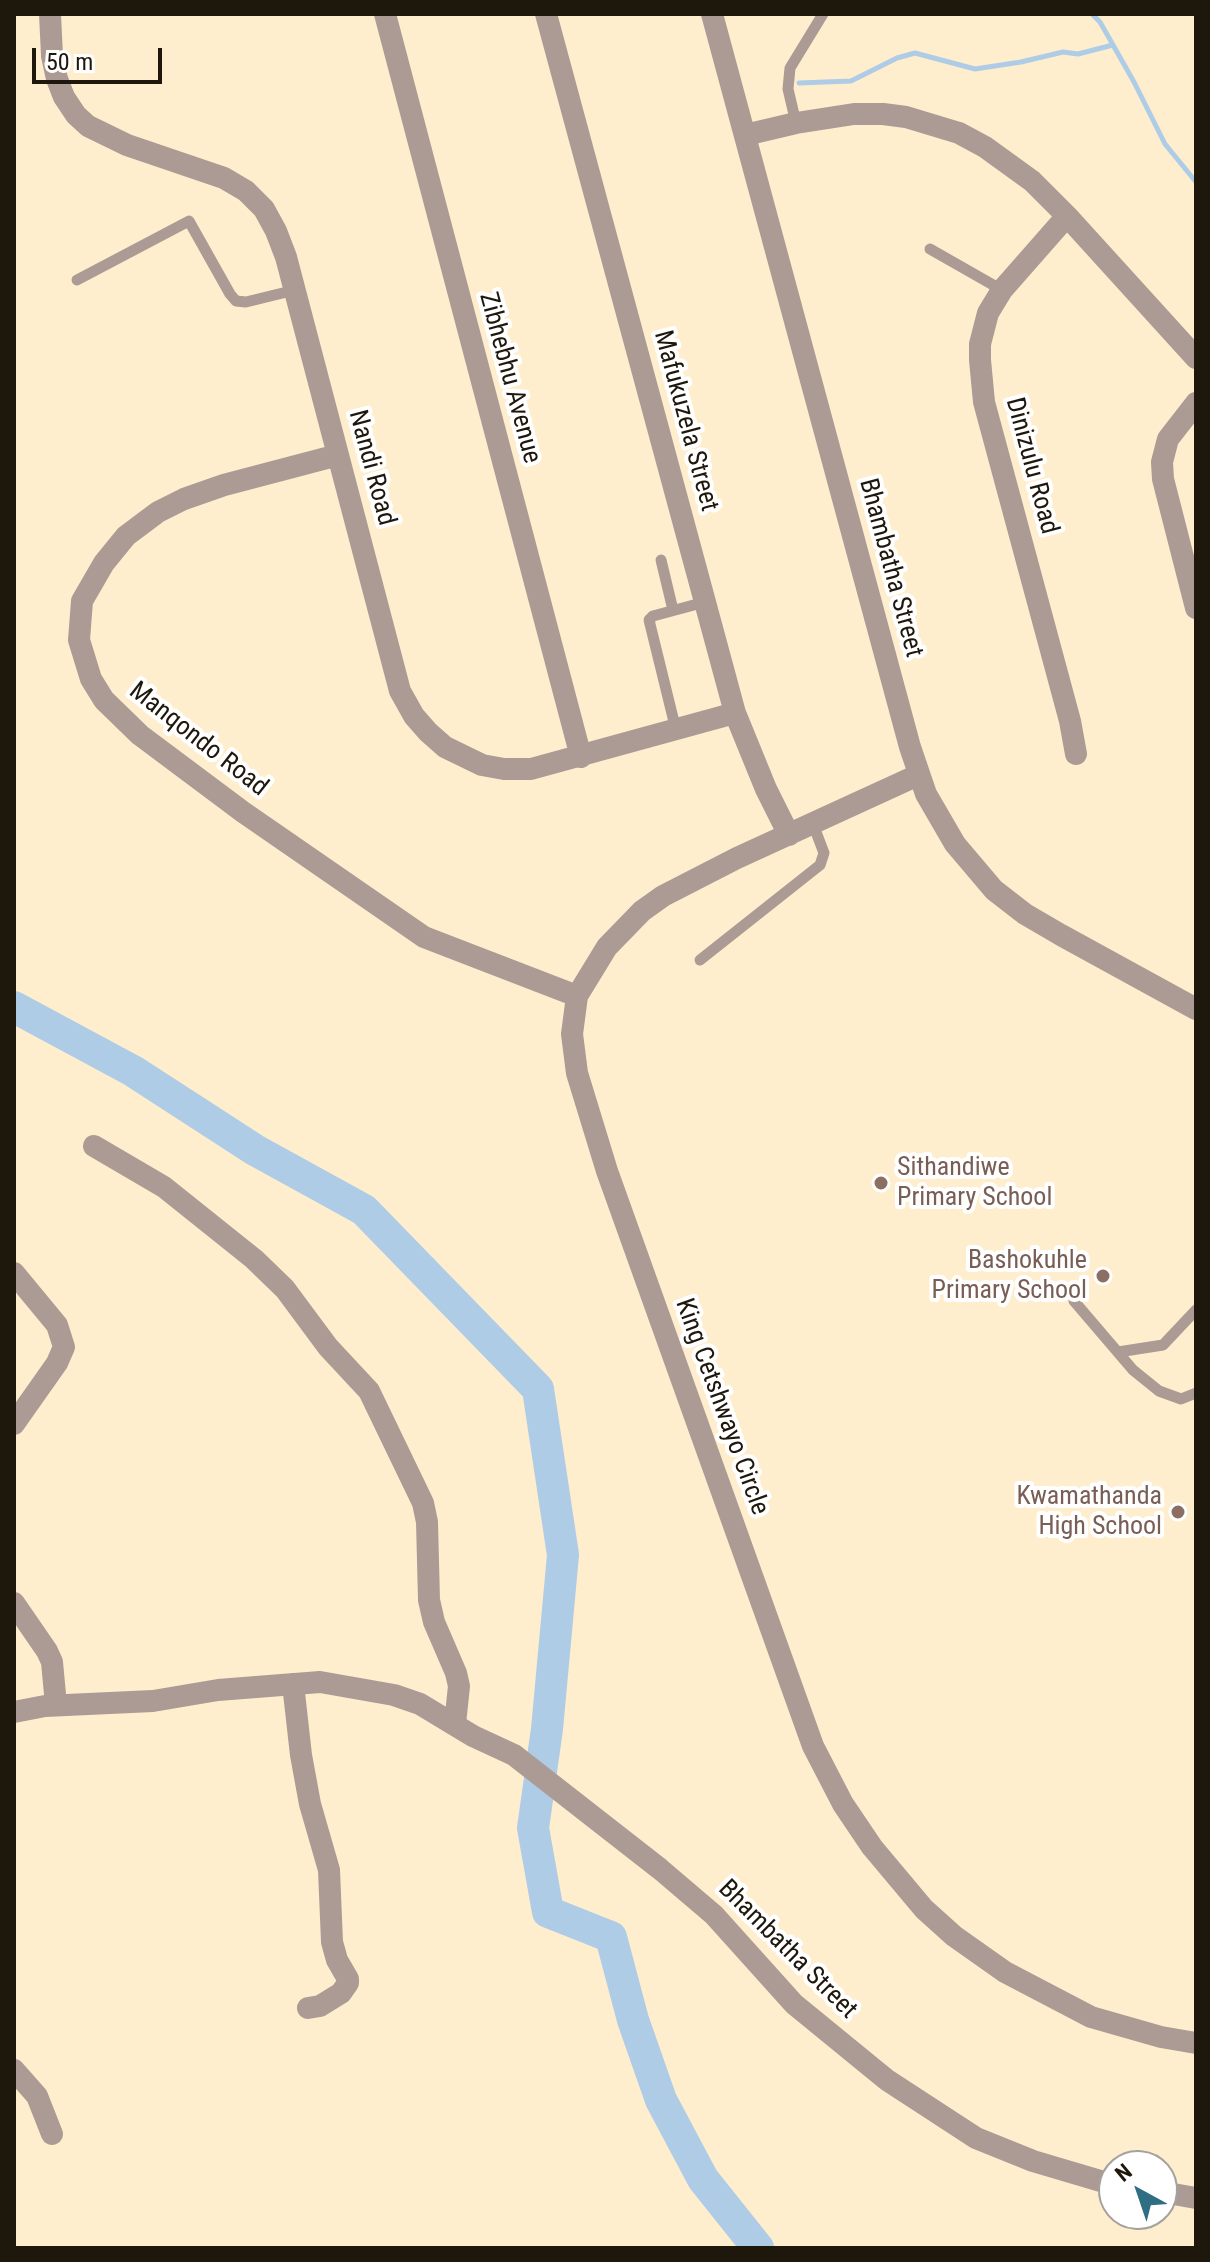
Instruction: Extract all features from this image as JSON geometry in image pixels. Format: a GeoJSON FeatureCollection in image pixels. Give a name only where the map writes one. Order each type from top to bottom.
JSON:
{"type":"FeatureCollection","features":[{"type":"Feature","properties":{"kind":"street","name":"Nandi Road"},"geometry":{"type":"LineString","coordinates":[[50,14],[54,68],[64,97],[76,115],[106,135],[224,178],[246,191],[264,209],[276,231],[295,290],[400,691],[414,716],[445,747],[482,765],[531,769],[735,713]]}},
{"type":"Feature","properties":{"kind":"street","name":"Zibhebhu Avenue"},"geometry":{"type":"LineString","coordinates":[[385,14],[581,757]]}},
{"type":"Feature","properties":{"kind":"street","name":"Mafukuzela Street"},"geometry":{"type":"LineString","coordinates":[[546,14],[735,713],[766,789],[789,835]]}},
{"type":"Feature","properties":{"kind":"street","name":"Bhambatha Street"},"geometry":{"type":"LineString","coordinates":[[712,14],[918,775],[938,817],[955,844],[994,890],[1025,914],[1196,1009]]}},
{"type":"Feature","properties":{"kind":"street"},"geometry":{"type":"LineString","coordinates":[[745,135],[854,114],[883,114],[959,133],[1009,163],[1067,216],[1196,358]]}},
{"type":"Feature","properties":{"kind":"street","name":"Dinizulu Road"},"geometry":{"type":"LineString","coordinates":[[1067,216],[1002,290],[988,313],[980,344],[980,382],[1070,721],[1076,754]]}},
{"type":"Feature","properties":{"kind":"street"},"geometry":{"type":"LineString","coordinates":[[1196,403],[1168,439],[1162,462],[1163,479],[1196,608]]}},
{"type":"Feature","properties":{"kind":"street","name":"Manqondo Road"},"geometry":{"type":"LineString","coordinates":[[338,455],[224,485],[184,499],[158,512],[126,536],[104,563],[82,601],[79,640],[91,679],[104,700],[140,735],[243,812],[424,937],[577,996]]}},
{"type":"Feature","properties":{"kind":"street","name":"King Cetshwayo Circle"},"geometry":{"type":"LineString","coordinates":[[918,775],[663,896],[642,911],[607,947],[577,996],[572,1034],[577,1073],[592,1127],[813,1746],[843,1804],[872,1847],[924,1909],[954,1936],[1005,1972],[1091,2017],[1148,2034],[1196,2043]]}},
{"type":"Feature","properties":{"kind":"street"},"geometry":{"type":"LineString","coordinates":[[94,1146],[164,1187],[254,1259],[285,1289],[328,1347],[369,1391],[423,1503],[427,1522],[429,1600],[434,1622],[459,1686],[448,1720]]}},
{"type":"Feature","properties":{"kind":"street"},"geometry":{"type":"LineString","coordinates":[[14,1273],[57,1325],[64,1347],[57,1363],[14,1424]]}},
{"type":"Feature","properties":{"kind":"street"},"geometry":{"type":"LineString","coordinates":[[14,1603],[52,1662],[56,1678],[56,1705]]}},
{"type":"Feature","properties":{"kind":"street","name":"Bhambatha Street"},"geometry":{"type":"LineString","coordinates":[[14,1712],[56,1705],[153,1701],[218,1690],[320,1682],[394,1695],[514,1755],[566,1795],[714,1915],[794,2004],[887,2080],[976,2138],[1098,2180]]}},
{"type":"Feature","properties":{"kind":"street"},"geometry":{"type":"LineString","coordinates":[[293,1684],[310,1804],[329,1870],[332,1942],[337,1960],[348,1979],[341,1993],[320,2006],[308,2008]]}},
{"type":"Feature","properties":{"kind":"street"},"geometry":{"type":"LineString","coordinates":[[14,2070],[37,2096],[52,2134]]}},
{"type":"Feature","properties":{"kind":"lane"},"geometry":{"type":"LineString","coordinates":[[796,123],[788,78],[797,56],[823,14]]}},
{"type":"Feature","properties":{"kind":"lane"},"geometry":{"type":"LineString","coordinates":[[77,280],[189,221],[236,301],[246,302],[295,290]]}},
{"type":"Feature","properties":{"kind":"lane"},"geometry":{"type":"LineString","coordinates":[[930,249],[1002,290]]}},
{"type":"Feature","properties":{"kind":"lane"},"geometry":{"type":"LineString","coordinates":[[661,560],[673,610]]}},
{"type":"Feature","properties":{"kind":"lane"},"geometry":{"type":"LineString","coordinates":[[676,730],[648,624],[653,616],[705,602]]}},
{"type":"Feature","properties":{"kind":"lane"},"geometry":{"type":"LineString","coordinates":[[700,960],[820,865],[824,853],[813,824]]}},
{"type":"Feature","properties":{"kind":"lane"},"geometry":{"type":"LineString","coordinates":[[1074,1301],[1133,1370],[1159,1391],[1181,1399],[1196,1393]]}},
{"type":"Feature","properties":{"kind":"lane"},"geometry":{"type":"LineString","coordinates":[[1118,1352],[1163,1345],[1196,1310]]}},
{"type":"Feature","properties":{"kind":"waterway"},"geometry":{"type":"LineString","coordinates":[[1092,14],[1100,22],[1134,82],[1165,144],[1196,182]]}},
{"type":"Feature","properties":{"kind":"waterway"},"geometry":{"type":"LineString","coordinates":[[799,83],[851,81],[897,58],[915,53],[975,69],[1063,52],[1078,54],[1113,45]]}},
{"type":"Feature","properties":{"kind":"waterway"},"geometry":{"type":"LineString","coordinates":[[14,1007],[133,1071],[255,1150],[364,1210],[538,1389],[563,1555],[547,1729],[533,1828],[548,1912],[611,1937],[633,2020],[661,2100],[703,2179],[758,2248]]}},
{"type":"Feature","properties":{"kind":"place","name":"Sithandiwe Primary School"},"geometry":{"type":"Point","coordinates":[881,1183]}},
{"type":"Feature","properties":{"kind":"place","name":"Bashokuhle Primary School"},"geometry":{"type":"Point","coordinates":[1103,1276]}},
{"type":"Feature","properties":{"kind":"place","name":"Kwamathanda High School"},"geometry":{"type":"Point","coordinates":[1178,1512]}}]}
